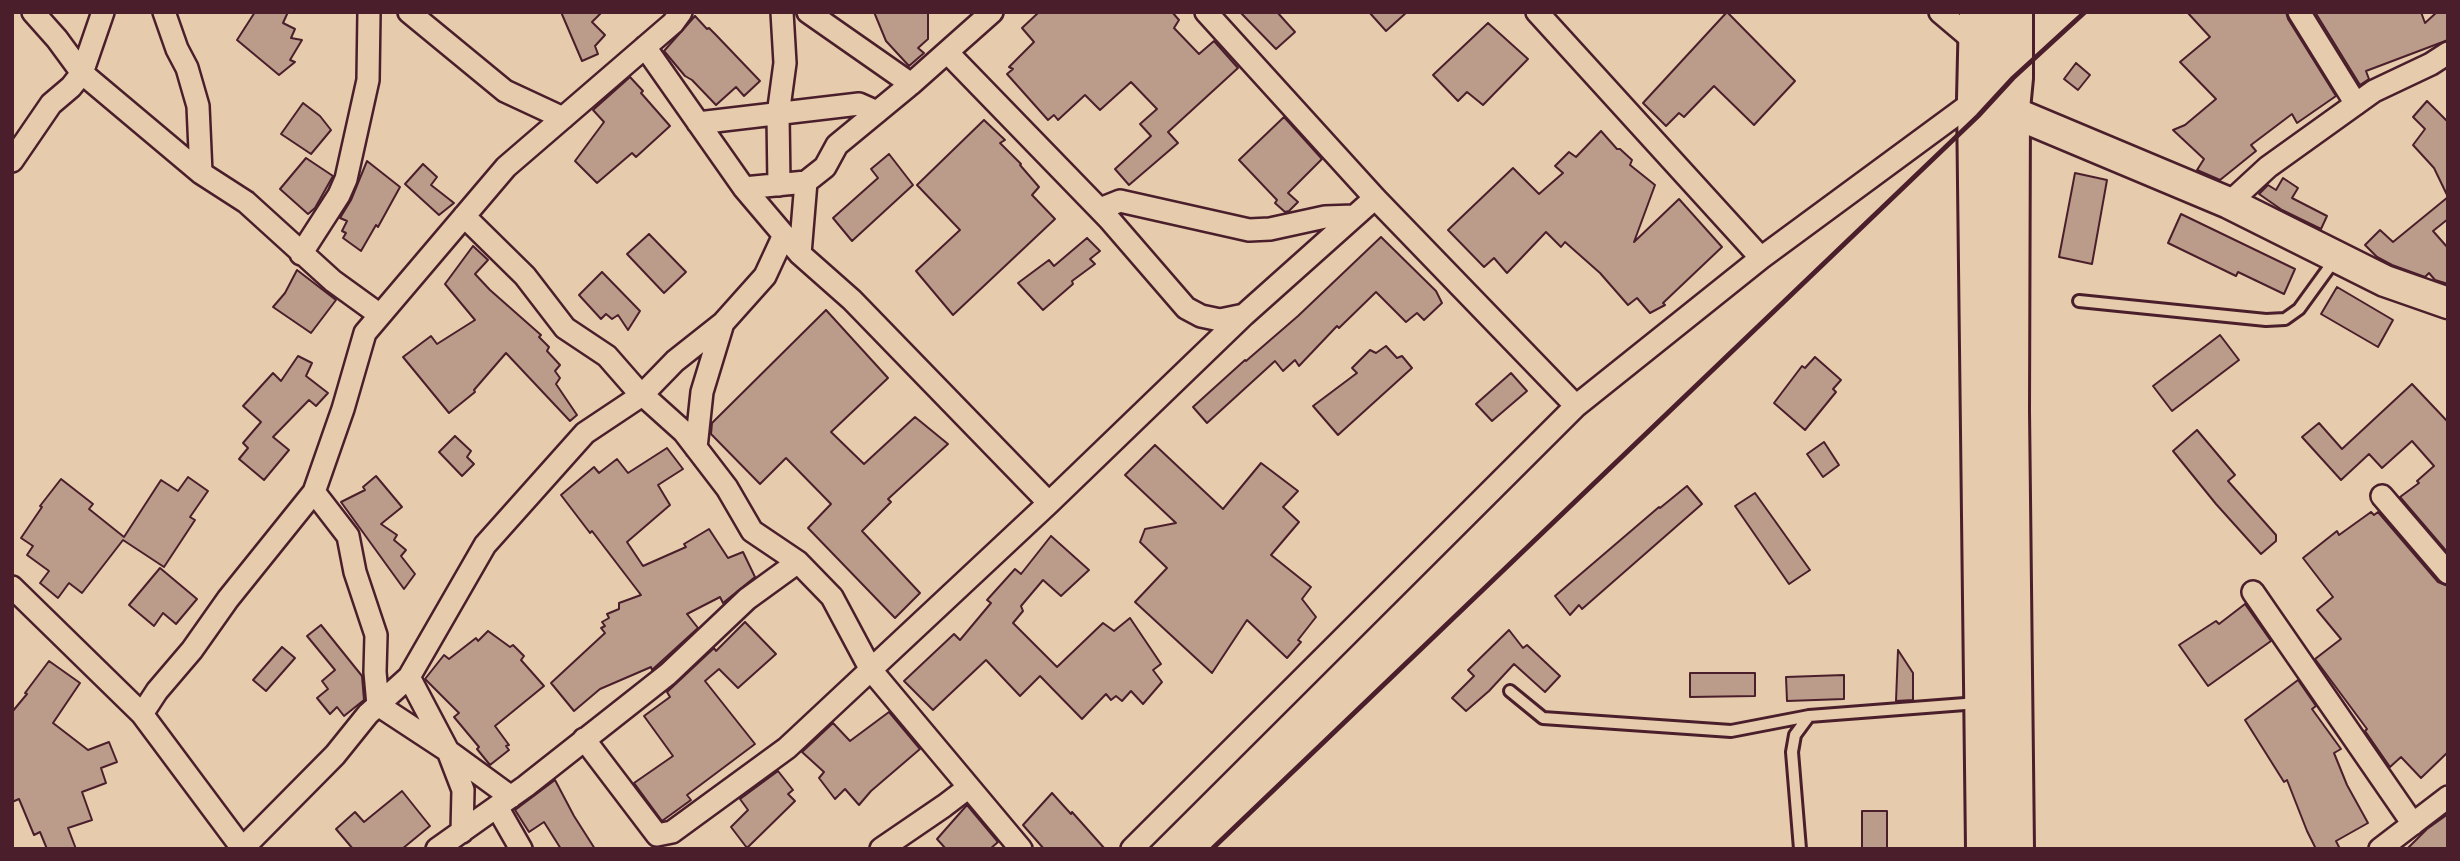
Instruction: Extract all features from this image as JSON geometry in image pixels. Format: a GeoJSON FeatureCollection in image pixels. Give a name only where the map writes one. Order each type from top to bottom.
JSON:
{"type":"FeatureCollection","features":[{"type":"Feature","properties":{"kind":"highway"},"geometry":{"type":"LineString","coordinates":[[1986,849],[1984,703],[1994,104],[2013,78],[2013,12]]}},
{"type":"Feature","properties":{"kind":"highway"},"geometry":{"type":"LineString","coordinates":[[1979,29],[1994,104],[2009,424],[2014,849]]}},
{"type":"Feature","properties":{"kind":"street"},"geometry":{"type":"LineString","coordinates":[[33,12],[82,73],[201,173],[246,202],[301,254],[380,315]]}},
{"type":"Feature","properties":{"kind":"street"},"geometry":{"type":"LineString","coordinates":[[12,161],[51,104],[71,87],[82,73],[103,12]]}},
{"type":"Feature","properties":{"kind":"street"},"geometry":{"type":"LineString","coordinates":[[164,12],[187,68],[198,106],[201,173]]}},
{"type":"Feature","properties":{"kind":"street"},"geometry":{"type":"LineString","coordinates":[[301,254],[339,195],[346,179],[368,80],[369,12]]}},
{"type":"Feature","properties":{"kind":"street"},"geometry":{"type":"LineString","coordinates":[[409,12],[505,91],[563,118]]}},
{"type":"Feature","properties":{"kind":"street"},"geometry":{"type":"LineString","coordinates":[[142,714],[228,599],[314,492],[343,409],[365,332],[506,167],[673,23],[681,12]]}},
{"type":"Feature","properties":{"kind":"street"},"geometry":{"type":"LineString","coordinates":[[779,185],[778,115],[785,63],[782,12]]}},
{"type":"Feature","properties":{"kind":"street"},"geometry":{"type":"LineString","coordinates":[[808,12],[911,84]]}},
{"type":"Feature","properties":{"kind":"street"},"geometry":{"type":"LineString","coordinates":[[744,188],[806,182],[825,167],[837,145],[992,12]]}},
{"type":"Feature","properties":{"kind":"street"},"geometry":{"type":"LineString","coordinates":[[1206,12],[1375,198],[1576,406]]}},
{"type":"Feature","properties":{"kind":"street"},"geometry":{"type":"LineString","coordinates":[[1537,12],[1761,258]]}},
{"type":"Feature","properties":{"kind":"street"},"geometry":{"type":"LineString","coordinates":[[1940,12],[1979,29]]}},
{"type":"Feature","properties":{"kind":"street"},"geometry":{"type":"LineString","coordinates":[[2299,12],[2356,104]]}},
{"type":"Feature","properties":{"kind":"street"},"geometry":{"type":"LineString","coordinates":[[645,47],[744,188],[800,254],[852,300],[1049,503]]}},
{"type":"Feature","properties":{"kind":"street"},"geometry":{"type":"LineString","coordinates":[[947,52],[1102,201],[1186,308],[1201,316],[1220,320],[1244,315]]}},
{"type":"Feature","properties":{"kind":"street"},"geometry":{"type":"LineString","coordinates":[[2228,203],[2268,167],[2374,91],[2448,53]]}},
{"type":"Feature","properties":{"kind":"street"},"geometry":{"type":"LineString","coordinates":[[698,123],[859,104],[877,112]]}},
{"type":"Feature","properties":{"kind":"street"},"geometry":{"type":"LineString","coordinates":[[1132,849],[1576,406],[1761,258],[1994,104],[2228,203],[2385,281],[2448,303]]}},
{"type":"Feature","properties":{"kind":"street"},"geometry":{"type":"LineString","coordinates":[[800,254],[806,182]]}},
{"type":"Feature","properties":{"kind":"street"},"geometry":{"type":"LineString","coordinates":[[584,739],[657,835],[675,840],[787,748],[1049,503],[1244,315],[1375,198]]}},
{"type":"Feature","properties":{"kind":"street"},"geometry":{"type":"LineString","coordinates":[[1102,201],[1120,201],[1171,211],[1249,230],[1270,229],[1325,217],[1354,216]]}},
{"type":"Feature","properties":{"kind":"street"},"geometry":{"type":"LineString","coordinates":[[464,216],[525,276],[565,328],[607,356],[642,395],[684,432],[727,488],[752,531],[797,562],[832,597],[871,670],[1021,849]]}},
{"type":"Feature","properties":{"kind":"street"},"geometry":{"type":"LineString","coordinates":[[12,587],[142,714],[242,848],[335,755],[378,705],[409,677],[485,545],[585,433],[642,395],[675,361],[723,323],[765,276],[784,235]]}},
{"type":"Feature","properties":{"kind":"street"},"geometry":{"type":"LineString","coordinates":[[696,448],[702,391],[723,323]]}},
{"type":"Feature","properties":{"kind":"street"},"geometry":{"type":"LineString","coordinates":[[314,492],[348,536],[355,572],[376,635],[378,705]]}},
{"type":"Feature","properties":{"kind":"street"},"geometry":{"type":"LineString","coordinates":[[2382,495],[2448,573]]}},
{"type":"Feature","properties":{"kind":"street"},"geometry":{"type":"LineString","coordinates":[[437,849],[504,802],[668,674],[747,599],[797,562]]}},
{"type":"Feature","properties":{"kind":"street"},"geometry":{"type":"LineString","coordinates":[[2253,592],[2413,824]]}},
{"type":"Feature","properties":{"kind":"street"},"geometry":{"type":"LineString","coordinates":[[409,677],[448,751],[463,790],[462,832]]}},
{"type":"Feature","properties":{"kind":"street"},"geometry":{"type":"LineString","coordinates":[[378,705],[448,751],[504,802],[521,849]]}},
{"type":"Feature","properties":{"kind":"street"},"geometry":{"type":"LineString","coordinates":[[881,849],[969,787]]}},
{"type":"Feature","properties":{"kind":"street"},"geometry":{"type":"LineString","coordinates":[[2380,849],[2448,797]]}},
{"type":"Feature","properties":{"kind":"lane"},"geometry":{"type":"LineString","coordinates":[[2079,301],[2266,320],[2285,319],[2299,309],[2338,256]]}},
{"type":"Feature","properties":{"kind":"lane"},"geometry":{"type":"LineString","coordinates":[[1510,691],[1543,718],[1731,731],[1809,716],[1984,703]]}},
{"type":"Feature","properties":{"kind":"lane"},"geometry":{"type":"LineString","coordinates":[[1800,849],[1792,752],[1795,735],[1809,716]]}},
{"type":"Feature","properties":{"kind":"building"},"geometry":{"type":"Polygon","coordinates":[[[255,12],[288,12],[283,23],[295,29],[291,38],[302,40],[290,60],[295,62],[279,75],[237,40],[255,12]]]}},
{"type":"Feature","properties":{"kind":"building"},"geometry":{"type":"Polygon","coordinates":[[[561,12],[602,12],[592,22],[605,35],[595,46],[598,54],[582,61],[561,12]]]}},
{"type":"Feature","properties":{"kind":"building"},"geometry":{"type":"Polygon","coordinates":[[[874,12],[928,12],[928,39],[918,48],[924,53],[909,66],[886,41],[874,12]]]}},
{"type":"Feature","properties":{"kind":"building"},"geometry":{"type":"Polygon","coordinates":[[[1039,12],[1172,12],[1179,20],[1174,28],[1199,54],[1214,41],[1238,68],[1168,132],[1178,143],[1129,185],[1115,169],[1151,136],[1140,124],[1157,109],[1131,82],[1100,110],[1085,95],[1058,120],[1054,115],[1048,120],[1007,74],[1013,69],[1009,67],[1034,42],[1022,28],[1039,12]]]}},
{"type":"Feature","properties":{"kind":"building"},"geometry":{"type":"Polygon","coordinates":[[[1240,12],[1277,12],[1295,32],[1276,49],[1240,12]]]}},
{"type":"Feature","properties":{"kind":"building"},"geometry":{"type":"Polygon","coordinates":[[[1369,12],[1407,12],[1386,31],[1369,12]]]}},
{"type":"Feature","properties":{"kind":"building"},"geometry":{"type":"Polygon","coordinates":[[[1727,12],[1795,81],[1754,125],[1714,86],[1684,117],[1679,113],[1666,126],[1643,103],[1727,12]]]}},
{"type":"Feature","properties":{"kind":"building"},"geometry":{"type":"Polygon","coordinates":[[[2187,12],[2286,12],[2336,96],[2297,123],[2292,114],[2251,145],[2256,151],[2220,180],[2197,170],[2204,159],[2173,130],[2185,125],[2216,99],[2180,62],[2210,37],[2187,12]]]}},
{"type":"Feature","properties":{"kind":"building"},"geometry":{"type":"Polygon","coordinates":[[[2315,12],[2421,12],[2425,23],[2437,12],[2448,12],[2448,40],[2366,71],[2369,79],[2360,85],[2315,12]]]}},
{"type":"Feature","properties":{"kind":"building"},"geometry":{"type":"Polygon","coordinates":[[[695,16],[760,81],[744,96],[736,87],[716,105],[685,76],[664,51],[695,16]]]}},
{"type":"Feature","properties":{"kind":"building"},"geometry":{"type":"Polygon","coordinates":[[[1488,23],[1528,59],[1483,105],[1467,92],[1458,101],[1433,75],[1488,23]]]}},
{"type":"Feature","properties":{"kind":"building"},"geometry":{"type":"Polygon","coordinates":[[[2076,63],[2090,75],[2078,90],[2064,79],[2076,63]]]}},
{"type":"Feature","properties":{"kind":"building"},"geometry":{"type":"Polygon","coordinates":[[[630,77],[670,126],[636,157],[632,153],[597,183],[575,161],[604,122],[593,110],[630,77]]]}},
{"type":"Feature","properties":{"kind":"building"},"geometry":{"type":"Polygon","coordinates":[[[2427,101],[2448,122],[2448,197],[2434,168],[2413,145],[2425,129],[2413,117],[2427,101]]]}},
{"type":"Feature","properties":{"kind":"building"},"geometry":{"type":"Polygon","coordinates":[[[303,103],[320,116],[331,130],[311,154],[281,134],[303,103]]]}},
{"type":"Feature","properties":{"kind":"building"},"geometry":{"type":"Polygon","coordinates":[[[1284,117],[1322,159],[1288,193],[1298,202],[1285,212],[1239,160],[1284,117]]]}},
{"type":"Feature","properties":{"kind":"building"},"geometry":{"type":"Polygon","coordinates":[[[984,120],[1005,140],[1000,143],[1039,187],[1032,195],[1055,219],[953,315],[916,271],[960,230],[917,185],[984,120]]]}},
{"type":"Feature","properties":{"kind":"building"},"geometry":{"type":"Polygon","coordinates":[[[1601,131],[1617,149],[1632,160],[1630,165],[1655,185],[1634,242],[1679,199],[1722,247],[1663,303],[1665,305],[1650,313],[1637,298],[1628,305],[1600,273],[1565,242],[1561,247],[1546,232],[1507,273],[1494,258],[1484,267],[1448,230],[1513,168],[1539,194],[1563,173],[1555,166],[1569,152],[1576,157],[1601,131]]]}},
{"type":"Feature","properties":{"kind":"building"},"geometry":{"type":"Polygon","coordinates":[[[889,154],[913,185],[852,241],[833,218],[878,178],[871,169],[889,154]]]}},
{"type":"Feature","properties":{"kind":"building"},"geometry":{"type":"Polygon","coordinates":[[[306,158],[333,176],[315,208],[308,214],[280,189],[306,158]]]}},
{"type":"Feature","properties":{"kind":"building"},"geometry":{"type":"Polygon","coordinates":[[[367,161],[400,187],[361,251],[343,238],[346,233],[342,231],[347,221],[340,218],[351,200],[367,161]]]}},
{"type":"Feature","properties":{"kind":"building"},"geometry":{"type":"Polygon","coordinates":[[[423,164],[437,177],[431,185],[454,203],[439,215],[405,184],[423,164]]]}},
{"type":"Feature","properties":{"kind":"building"},"geometry":{"type":"Polygon","coordinates":[[[2075,173],[2107,180],[2092,264],[2059,257],[2075,173]]]}},
{"type":"Feature","properties":{"kind":"building"},"geometry":{"type":"Polygon","coordinates":[[[2283,178],[2298,188],[2292,198],[2327,216],[2321,229],[2282,210],[2259,194],[2268,185],[2276,190],[2283,178]]]}},
{"type":"Feature","properties":{"kind":"building"},"geometry":{"type":"Polygon","coordinates":[[[2448,197],[2448,219],[2433,231],[2448,248],[2448,284],[2435,280],[2429,273],[2425,277],[2392,265],[2377,257],[2365,245],[2380,230],[2393,242],[2448,197]]]}},
{"type":"Feature","properties":{"kind":"building"},"geometry":{"type":"Polygon","coordinates":[[[2181,214],[2295,269],[2284,294],[2238,272],[2236,276],[2168,243],[2181,214]]]}},
{"type":"Feature","properties":{"kind":"building"},"geometry":{"type":"Polygon","coordinates":[[[649,234],[686,272],[664,293],[627,254],[649,234]]]}},
{"type":"Feature","properties":{"kind":"building"},"geometry":{"type":"Polygon","coordinates":[[[1381,237],[1436,291],[1442,303],[1424,320],[1417,313],[1406,322],[1376,292],[1339,328],[1337,326],[1299,366],[1295,360],[1283,371],[1275,361],[1207,423],[1193,407],[1298,316],[1381,237]]]}},
{"type":"Feature","properties":{"kind":"building"},"geometry":{"type":"Polygon","coordinates":[[[1087,238],[1100,251],[1090,259],[1095,264],[1072,281],[1073,284],[1043,310],[1018,283],[1049,260],[1054,266],[1087,238]]]}},
{"type":"Feature","properties":{"kind":"building"},"geometry":{"type":"Polygon","coordinates":[[[473,246],[488,260],[475,274],[541,335],[539,337],[549,347],[547,351],[560,365],[555,371],[560,378],[556,384],[577,415],[570,421],[506,353],[475,392],[449,413],[403,357],[431,336],[437,344],[475,320],[445,284],[473,246]]]}},
{"type":"Feature","properties":{"kind":"building"},"geometry":{"type":"Polygon","coordinates":[[[297,270],[336,300],[311,333],[273,307],[285,293],[297,270]]]}},
{"type":"Feature","properties":{"kind":"building"},"geometry":{"type":"Polygon","coordinates":[[[602,272],[640,311],[628,330],[618,315],[612,319],[606,314],[601,319],[579,295],[602,272]]]}},
{"type":"Feature","properties":{"kind":"building"},"geometry":{"type":"Polygon","coordinates":[[[2337,287],[2393,320],[2378,347],[2321,314],[2337,287]]]}},
{"type":"Feature","properties":{"kind":"building"},"geometry":{"type":"Polygon","coordinates":[[[826,310],[888,378],[831,432],[864,464],[915,417],[948,444],[888,499],[891,502],[862,531],[920,593],[895,618],[808,528],[831,504],[786,458],[760,484],[711,434],[712,423],[826,310]]]}},
{"type":"Feature","properties":{"kind":"building"},"geometry":{"type":"Polygon","coordinates":[[[2220,335],[2239,360],[2172,411],[2153,386],[2220,335]]]}},
{"type":"Feature","properties":{"kind":"building"},"geometry":{"type":"Polygon","coordinates":[[[1386,346],[1397,358],[1402,356],[1412,368],[1338,435],[1313,406],[1357,373],[1352,368],[1370,350],[1376,353],[1386,346]]]}},
{"type":"Feature","properties":{"kind":"building"},"geometry":{"type":"Polygon","coordinates":[[[298,356],[312,363],[306,376],[328,393],[316,406],[309,400],[273,437],[289,450],[264,480],[239,459],[248,448],[243,443],[261,422],[243,406],[273,373],[281,381],[298,356]]]}},
{"type":"Feature","properties":{"kind":"building"},"geometry":{"type":"Polygon","coordinates":[[[1815,357],[1841,380],[1833,389],[1836,392],[1805,430],[1774,403],[1802,366],[1805,368],[1815,357]]]}},
{"type":"Feature","properties":{"kind":"building"},"geometry":{"type":"Polygon","coordinates":[[[1511,373],[1527,391],[1492,421],[1476,404],[1511,373]]]}},
{"type":"Feature","properties":{"kind":"building"},"geometry":{"type":"Polygon","coordinates":[[[2412,384],[2448,422],[2448,553],[2400,497],[2419,483],[2417,481],[2434,466],[2412,441],[2382,468],[2369,454],[2341,480],[2302,437],[2319,423],[2342,449],[2412,384]]]}},
{"type":"Feature","properties":{"kind":"building"},"geometry":{"type":"Polygon","coordinates":[[[2197,430],[2235,475],[2228,481],[2276,535],[2276,541],[2261,554],[2173,451],[2197,430]]]}},
{"type":"Feature","properties":{"kind":"building"},"geometry":{"type":"Polygon","coordinates":[[[455,436],[471,451],[467,457],[474,464],[462,476],[439,452],[455,436]]]}},
{"type":"Feature","properties":{"kind":"building"},"geometry":{"type":"Polygon","coordinates":[[[1824,442],[1839,465],[1823,477],[1807,454],[1824,442]]]}},
{"type":"Feature","properties":{"kind":"building"},"geometry":{"type":"Polygon","coordinates":[[[1155,445],[1223,509],[1261,463],[1298,491],[1283,507],[1299,522],[1271,555],[1311,587],[1302,599],[1316,617],[1298,640],[1301,642],[1287,658],[1247,620],[1212,673],[1135,602],[1167,568],[1140,542],[1145,529],[1176,523],[1125,475],[1155,445]]]}},
{"type":"Feature","properties":{"kind":"building"},"geometry":{"type":"Polygon","coordinates":[[[667,448],[683,469],[658,485],[670,505],[627,542],[643,566],[686,547],[684,544],[709,529],[728,558],[743,552],[755,577],[723,603],[720,597],[687,614],[698,628],[652,670],[651,667],[600,689],[574,711],[551,683],[605,633],[601,628],[605,626],[602,622],[609,618],[607,614],[619,609],[619,603],[641,595],[561,495],[594,467],[599,473],[617,459],[628,473],[667,448]]]}},
{"type":"Feature","properties":{"kind":"building"},"geometry":{"type":"Polygon","coordinates":[[[376,476],[402,507],[381,524],[397,535],[394,540],[406,550],[401,556],[415,574],[404,589],[341,502],[365,490],[363,487],[376,476]]]}},
{"type":"Feature","properties":{"kind":"building"},"geometry":{"type":"Polygon","coordinates":[[[188,477],[208,491],[190,517],[195,520],[164,567],[123,540],[82,593],[69,583],[58,598],[40,583],[49,571],[27,555],[33,546],[21,538],[42,507],[40,506],[61,479],[93,504],[89,509],[124,537],[161,480],[178,491],[188,477]]]}},
{"type":"Feature","properties":{"kind":"building"},"geometry":{"type":"Polygon","coordinates":[[[1687,486],[1702,504],[1582,609],[1579,605],[1570,615],[1555,596],[1687,486]]]}},
{"type":"Feature","properties":{"kind":"building"},"geometry":{"type":"Polygon","coordinates":[[[1755,493],[1810,570],[1789,584],[1735,506],[1755,493]]]}},
{"type":"Feature","properties":{"kind":"building"},"geometry":{"type":"Polygon","coordinates":[[[2371,512],[2374,515],[2378,512],[2438,582],[2448,586],[2448,752],[2421,778],[2401,757],[2390,767],[2365,731],[2367,729],[2315,659],[2341,639],[2317,610],[2333,597],[2303,558],[2337,531],[2339,535],[2371,512]]]}},
{"type":"Feature","properties":{"kind":"building"},"geometry":{"type":"Polygon","coordinates":[[[1051,536],[1089,570],[1061,596],[1043,580],[1021,606],[1023,611],[1013,623],[1057,667],[1103,623],[1114,631],[1130,618],[1161,664],[1153,670],[1162,682],[1143,704],[1131,691],[1122,701],[1116,696],[1111,700],[1106,694],[1082,719],[1040,676],[1020,696],[986,660],[933,710],[904,681],[954,634],[960,640],[991,603],[987,600],[1015,569],[1021,574],[1051,536]]]}},
{"type":"Feature","properties":{"kind":"building"},"geometry":{"type":"Polygon","coordinates":[[[160,568],[197,599],[176,624],[163,613],[154,626],[129,605],[160,568]]]}},
{"type":"Feature","properties":{"kind":"building"},"geometry":{"type":"Polygon","coordinates":[[[2245,604],[2271,641],[2208,686],[2179,645],[2216,621],[2219,624],[2245,604]]]}},
{"type":"Feature","properties":{"kind":"building"},"geometry":{"type":"Polygon","coordinates":[[[745,622],[776,654],[738,688],[719,669],[705,681],[755,744],[687,795],[691,800],[662,821],[634,783],[673,756],[644,716],[670,697],[667,692],[714,648],[716,651],[745,622]]]}},
{"type":"Feature","properties":{"kind":"building"},"geometry":{"type":"Polygon","coordinates":[[[321,625],[362,676],[364,700],[344,716],[337,707],[330,714],[317,698],[328,689],[322,681],[335,670],[307,636],[321,625]]]}},
{"type":"Feature","properties":{"kind":"building"},"geometry":{"type":"Polygon","coordinates":[[[1509,630],[1523,648],[1527,645],[1560,676],[1545,692],[1514,664],[1466,711],[1452,698],[1474,676],[1468,670],[1509,630]]]}},
{"type":"Feature","properties":{"kind":"building"},"geometry":{"type":"Polygon","coordinates":[[[488,631],[510,647],[513,645],[524,656],[521,660],[544,686],[495,726],[509,745],[506,746],[509,750],[490,765],[454,717],[459,713],[425,679],[444,655],[449,659],[476,638],[478,641],[488,631]]]}},
{"type":"Feature","properties":{"kind":"building"},"geometry":{"type":"Polygon","coordinates":[[[282,647],[295,658],[266,691],[253,680],[282,647]]]}},
{"type":"Feature","properties":{"kind":"building"},"geometry":{"type":"Polygon","coordinates":[[[1898,650],[1913,673],[1913,700],[1896,701],[1898,650]]]}},
{"type":"Feature","properties":{"kind":"building"},"geometry":{"type":"Polygon","coordinates":[[[49,661],[80,683],[53,723],[88,750],[109,742],[117,762],[101,768],[106,783],[82,792],[92,820],[68,828],[76,849],[47,849],[40,832],[34,835],[19,799],[12,802],[12,712],[49,661]]]}},
{"type":"Feature","properties":{"kind":"building"},"geometry":{"type":"Polygon","coordinates":[[[1690,673],[1755,673],[1755,696],[1690,697],[1690,673]]]}},
{"type":"Feature","properties":{"kind":"building"},"geometry":{"type":"Polygon","coordinates":[[[1844,675],[1844,699],[1787,701],[1786,677],[1844,675]]]}},
{"type":"Feature","properties":{"kind":"building"},"geometry":{"type":"Polygon","coordinates":[[[2298,680],[2316,706],[2312,709],[2341,749],[2334,753],[2347,785],[2368,823],[2336,841],[2340,849],[2316,849],[2287,780],[2284,782],[2245,720],[2298,680]]]}},
{"type":"Feature","properties":{"kind":"building"},"geometry":{"type":"Polygon","coordinates":[[[889,712],[920,749],[871,791],[859,805],[845,789],[835,799],[819,778],[824,772],[802,752],[833,723],[850,741],[889,712]]]}},
{"type":"Feature","properties":{"kind":"building"},"geometry":{"type":"Polygon","coordinates":[[[778,771],[793,790],[788,794],[795,801],[747,848],[731,827],[748,810],[740,799],[778,771]]]}},
{"type":"Feature","properties":{"kind":"building"},"geometry":{"type":"Polygon","coordinates":[[[555,780],[595,849],[561,849],[544,822],[529,832],[515,810],[555,780]]]}},
{"type":"Feature","properties":{"kind":"building"},"geometry":{"type":"Polygon","coordinates":[[[402,791],[430,826],[402,849],[353,849],[336,829],[355,812],[364,822],[402,791]]]}},
{"type":"Feature","properties":{"kind":"building"},"geometry":{"type":"Polygon","coordinates":[[[1052,793],[1105,849],[1044,849],[1023,825],[1052,793]]]}},
{"type":"Feature","properties":{"kind":"building"},"geometry":{"type":"Polygon","coordinates":[[[967,805],[998,842],[990,849],[946,849],[937,839],[967,805]]]}},
{"type":"Feature","properties":{"kind":"building"},"geometry":{"type":"Polygon","coordinates":[[[1862,811],[1887,811],[1887,849],[1862,849],[1862,811]]]}},
{"type":"Feature","properties":{"kind":"building"},"geometry":{"type":"Polygon","coordinates":[[[2448,814],[2448,849],[2407,849],[2427,829],[2448,814]]]}},
{"type":"Feature","properties":{"kind":"railway"},"geometry":{"type":"LineString","coordinates":[[1212,849],[1978,116],[2013,78],[2085,12]]}}]}
